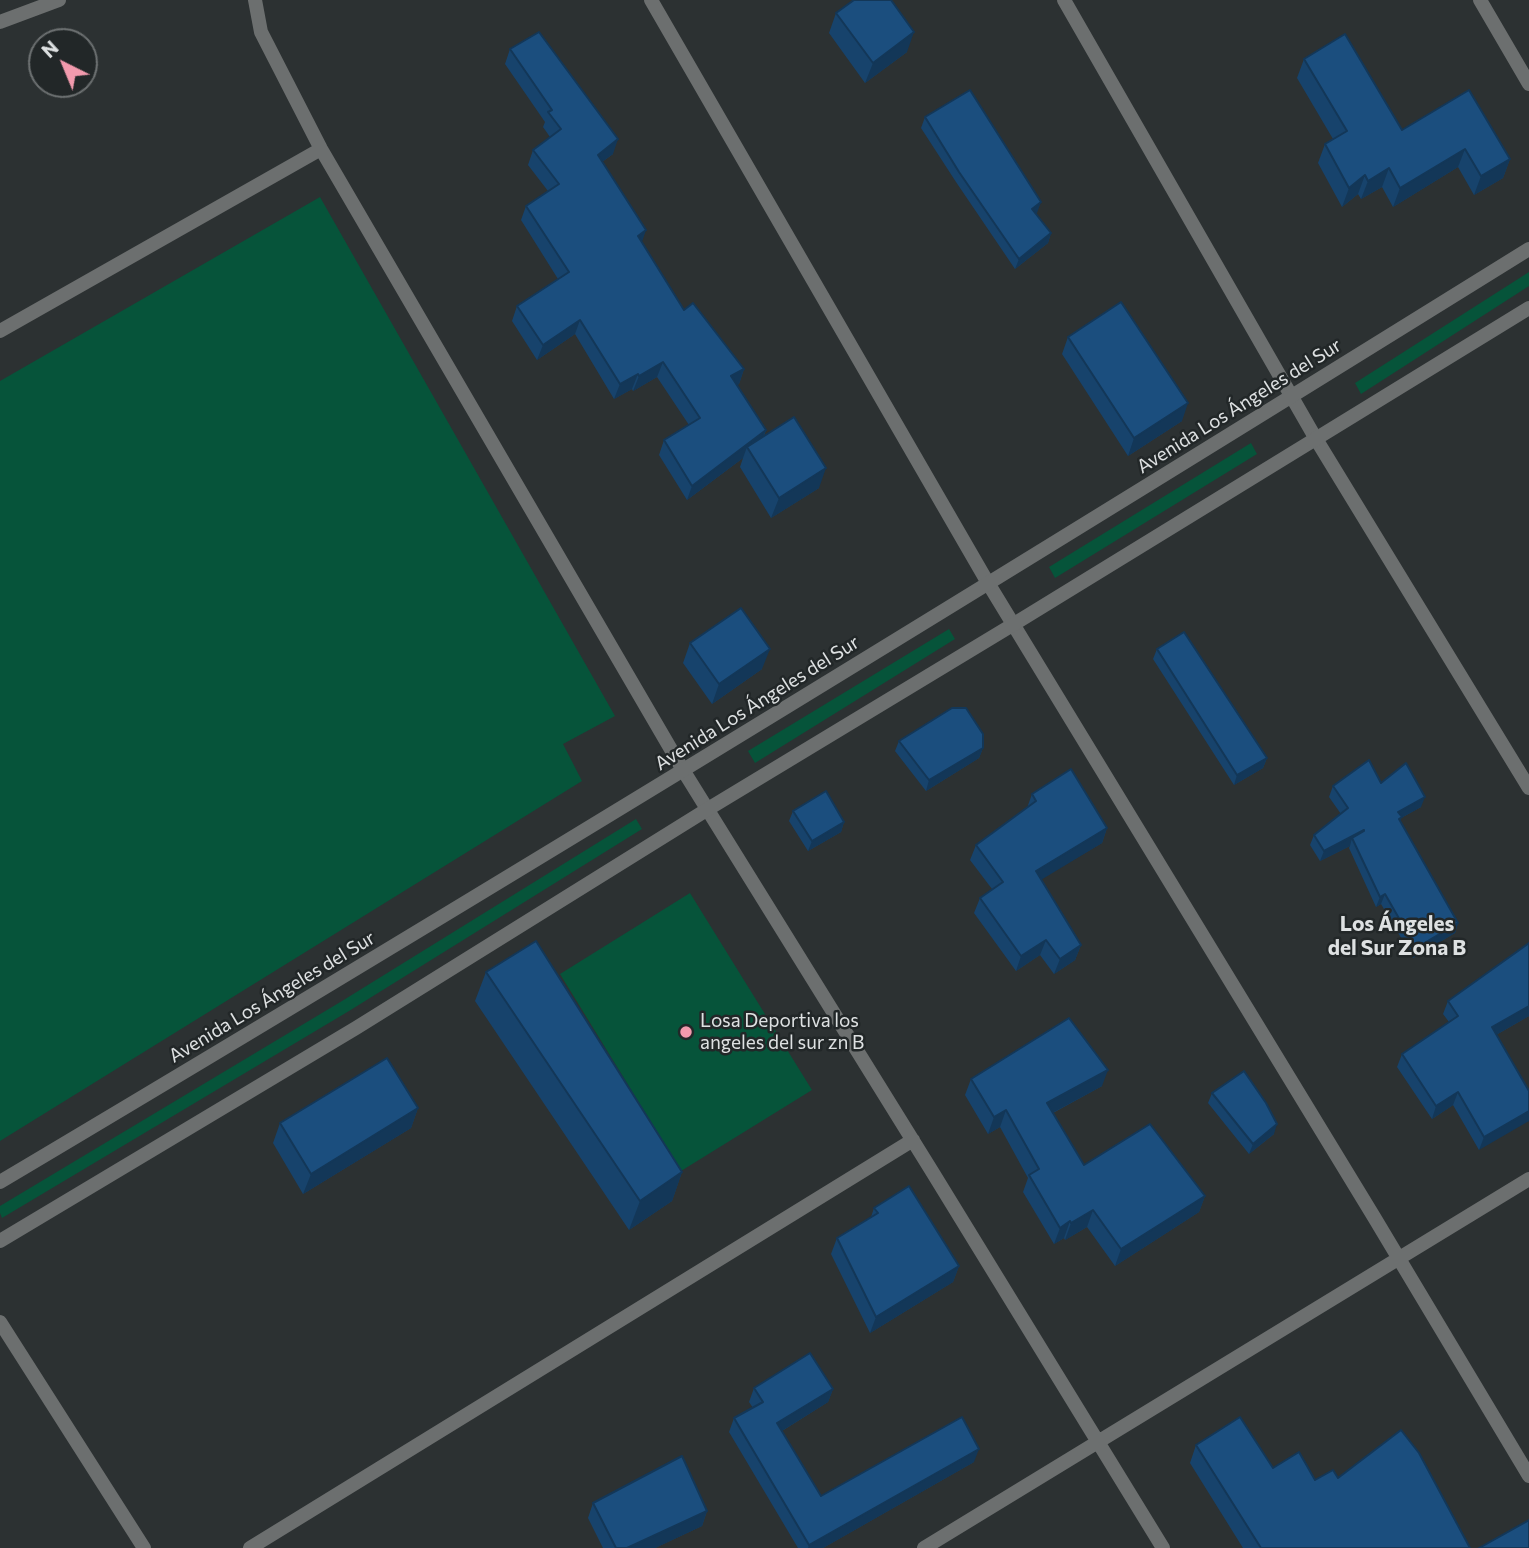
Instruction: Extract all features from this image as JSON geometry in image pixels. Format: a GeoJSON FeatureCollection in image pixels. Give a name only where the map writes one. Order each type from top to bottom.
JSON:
{"type":"FeatureCollection","features":[{"type":"Feature","properties":{"kind":"street"},"geometry":{"type":"LineString","coordinates":[[0,22],[59,0]]}},
{"type":"Feature","properties":{"kind":"street"},"geometry":{"type":"LineString","coordinates":[[255,0],[261,32],[321,149],[683,770],[1163,1548]]}},
{"type":"Feature","properties":{"kind":"street"},"geometry":{"type":"LineString","coordinates":[[651,0],[988,583],[1529,1476]]}},
{"type":"Feature","properties":{"kind":"street"},"geometry":{"type":"LineString","coordinates":[[1064,0],[1316,439],[1529,788]]}},
{"type":"Feature","properties":{"kind":"street"},"geometry":{"type":"LineString","coordinates":[[1480,0],[1529,84]]}},
{"type":"Feature","properties":{"kind":"street"},"geometry":{"type":"LineString","coordinates":[[0,331],[321,149]]}},
{"type":"Feature","properties":{"kind":"street","name":"Avenida Los Ángeles del Sur"},"geometry":{"type":"LineString","coordinates":[[0,1182],[328,987],[1529,249]]}},
{"type":"Feature","properties":{"kind":"street"},"geometry":{"type":"LineString","coordinates":[[0,1241],[356,1028],[708,809],[1529,308]]}},
{"type":"Feature","properties":{"kind":"street"},"geometry":{"type":"LineString","coordinates":[[250,1548],[913,1140]]}},
{"type":"Feature","properties":{"kind":"street"},"geometry":{"type":"LineString","coordinates":[[925,1548],[1529,1180]]}},
{"type":"Feature","properties":{"kind":"street"},"geometry":{"type":"LineString","coordinates":[[0,1322],[144,1548]]}},
{"type":"Feature","properties":{"kind":"green space"},"geometry":{"type":"Polygon","coordinates":[[[320,197],[615,716],[563,744],[582,781],[0,1141],[0,381],[320,197]]]}},
{"type":"Feature","properties":{"kind":"green space"},"geometry":{"type":"Polygon","coordinates":[[[1529,272],[1529,286],[1361,394],[1355,383],[1529,272]]]}},
{"type":"Feature","properties":{"kind":"green space"},"geometry":{"type":"Polygon","coordinates":[[[1251,443],[1257,454],[1055,578],[1049,567],[1251,443]]]}},
{"type":"Feature","properties":{"kind":"green space"},"geometry":{"type":"Polygon","coordinates":[[[949,629],[955,639],[755,763],[748,751],[949,629]]]}},
{"type":"Feature","properties":{"kind":"green space"},"geometry":{"type":"Polygon","coordinates":[[[636,819],[642,829],[349,1011],[2,1218],[0,1206],[342,1001],[636,819]]]}},
{"type":"Feature","properties":{"kind":"green space","name":"Losa Deportiva los angeles del sur zn B"},"geometry":{"type":"Polygon","coordinates":[[[690,893],[812,1090],[681,1171],[560,974],[690,893]]]}},
{"type":"Feature","properties":{"kind":"building"},"geometry":{"type":"Polygon","coordinates":[[[854,0],[891,0],[914,32],[873,63],[836,13],[854,0]]]}},
{"type":"Feature","properties":{"kind":"building"},"geometry":{"type":"Polygon","coordinates":[[[539,32],[618,139],[598,155],[646,230],[638,236],[684,310],[693,303],[744,369],[731,376],[766,430],[692,486],[664,440],[700,418],[663,362],[620,384],[580,320],[543,345],[517,306],[569,272],[526,206],[559,184],[533,150],[561,129],[548,112],[552,110],[510,49],[539,32]]]}},
{"type":"Feature","properties":{"kind":"building"},"geometry":{"type":"Polygon","coordinates":[[[1345,34],[1402,130],[1469,90],[1510,159],[1481,176],[1465,149],[1400,188],[1389,168],[1368,181],[1365,175],[1349,188],[1325,144],[1347,131],[1304,59],[1345,34]]]}},
{"type":"Feature","properties":{"kind":"building"},"geometry":{"type":"Polygon","coordinates":[[[970,90],[1041,202],[1032,209],[1051,233],[1019,259],[925,117],[970,90]]]}},
{"type":"Feature","properties":{"kind":"building"},"geometry":{"type":"Polygon","coordinates":[[[1121,302],[1188,403],[1134,438],[1068,337],[1121,302]]]}},
{"type":"Feature","properties":{"kind":"building"},"geometry":{"type":"Polygon","coordinates":[[[794,417],[826,468],[779,498],[747,447],[794,417]]]}},
{"type":"Feature","properties":{"kind":"building"},"geometry":{"type":"Polygon","coordinates":[[[741,608],[770,649],[719,684],[690,643],[741,608]]]}},
{"type":"Feature","properties":{"kind":"building"},"geometry":{"type":"Polygon","coordinates":[[[1184,632],[1267,758],[1237,775],[1157,649],[1184,632]]]}},
{"type":"Feature","properties":{"kind":"building"},"geometry":{"type":"Polygon","coordinates":[[[952,708],[966,708],[983,734],[983,748],[929,780],[899,741],[952,708]]]}},
{"type":"Feature","properties":{"kind":"building"},"geometry":{"type":"Polygon","coordinates":[[[1369,760],[1381,783],[1406,763],[1425,797],[1398,812],[1402,817],[1399,819],[1458,923],[1416,948],[1385,894],[1380,897],[1352,838],[1364,830],[1324,851],[1314,835],[1348,808],[1333,786],[1369,760]]]}},
{"type":"Feature","properties":{"kind":"building"},"geometry":{"type":"Polygon","coordinates":[[[1071,769],[1107,828],[1036,871],[1081,945],[1060,959],[1046,940],[1021,956],[980,898],[1003,882],[976,845],[1036,801],[1032,794],[1071,769]]]}},
{"type":"Feature","properties":{"kind":"building"},"geometry":{"type":"Polygon","coordinates":[[[826,791],[844,822],[812,841],[793,811],[826,791]]]}},
{"type":"Feature","properties":{"kind":"building"},"geometry":{"type":"Polygon","coordinates":[[[536,941],[682,1172],[640,1201],[486,972],[536,941]]]}},
{"type":"Feature","properties":{"kind":"building"},"geometry":{"type":"Polygon","coordinates":[[[1529,943],[1529,1006],[1492,1027],[1529,1091],[1529,1111],[1484,1137],[1458,1092],[1436,1106],[1402,1054],[1458,1016],[1448,1001],[1529,943]]]}},
{"type":"Feature","properties":{"kind":"building"},"geometry":{"type":"Polygon","coordinates":[[[1069,1018],[1108,1070],[1047,1103],[1084,1165],[1150,1124],[1205,1196],[1121,1249],[1093,1210],[1060,1228],[1029,1175],[1039,1169],[1006,1110],[994,1117],[971,1079],[1069,1018]]]}},
{"type":"Feature","properties":{"kind":"building"},"geometry":{"type":"Polygon","coordinates":[[[387,1058],[418,1108],[311,1174],[280,1123],[387,1058]]]}},
{"type":"Feature","properties":{"kind":"building"},"geometry":{"type":"Polygon","coordinates":[[[1244,1071],[1277,1124],[1253,1144],[1212,1093],[1244,1071]]]}},
{"type":"Feature","properties":{"kind":"building"},"geometry":{"type":"Polygon","coordinates":[[[909,1186],[959,1266],[876,1317],[837,1238],[878,1213],[874,1208],[909,1186]]]}},
{"type":"Feature","properties":{"kind":"building"},"geometry":{"type":"Polygon","coordinates":[[[810,1353],[833,1389],[777,1423],[821,1496],[962,1417],[979,1449],[809,1545],[734,1418],[763,1402],[754,1388],[810,1353]]]}},
{"type":"Feature","properties":{"kind":"building"},"geometry":{"type":"Polygon","coordinates":[[[1240,1417],[1273,1468],[1299,1452],[1315,1480],[1333,1470],[1338,1478],[1401,1430],[1419,1453],[1470,1548],[1261,1548],[1196,1445],[1240,1417]]]}},
{"type":"Feature","properties":{"kind":"building"},"geometry":{"type":"Polygon","coordinates":[[[682,1456],[707,1511],[627,1548],[616,1548],[593,1503],[682,1456]]]}},
{"type":"Feature","properties":{"kind":"building"},"geometry":{"type":"Polygon","coordinates":[[[1529,1520],[1529,1548],[1479,1548],[1529,1520]]]}},
{"type":"Feature","properties":{"kind":"place","name":"Losa Deportiva los angeles del sur zn B"},"geometry":{"type":"Point","coordinates":[686,1032]}},
{"type":"Feature","properties":{"kind":"district","name":"Los Ángeles del Sur Zona B"},"geometry":{"type":"Point","coordinates":[1397,936]}}]}
